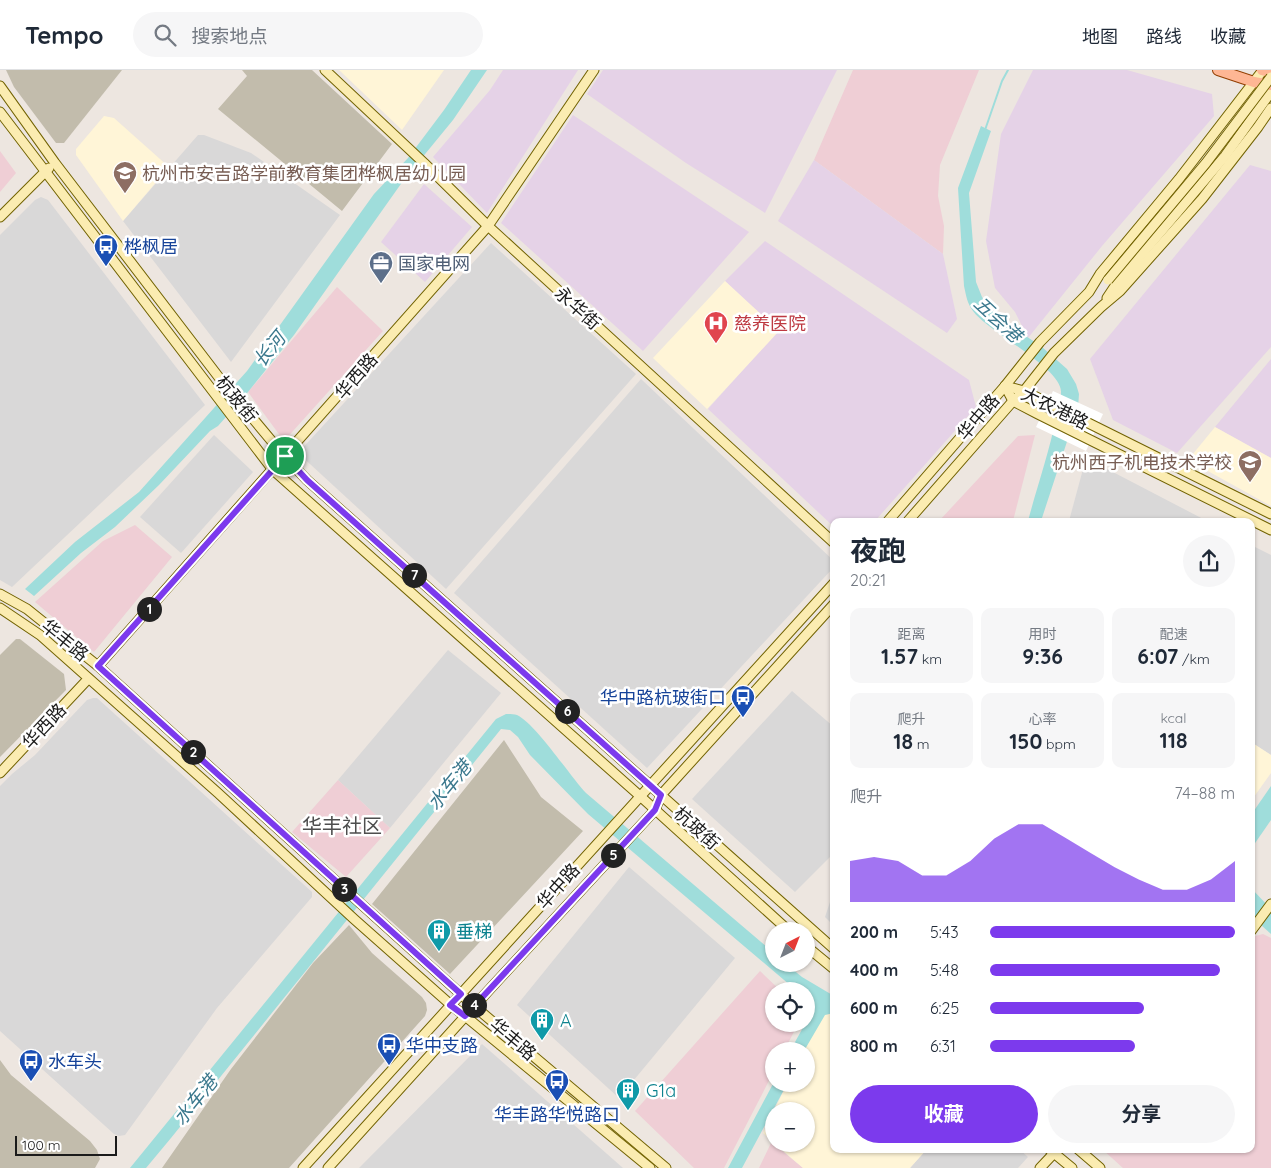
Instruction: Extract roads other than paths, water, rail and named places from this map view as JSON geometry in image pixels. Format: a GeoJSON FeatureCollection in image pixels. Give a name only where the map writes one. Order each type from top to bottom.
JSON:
{"type":"FeatureCollection","features":[{"type":"Feature","properties":{"kind":"main road","name":"永华街"},"geometry":{"type":"LineString","coordinates":[[325,70],[488,226],[830,539]]}},
{"type":"Feature","properties":{"kind":"main road","name":"华西路"},"geometry":{"type":"LineString","coordinates":[[98,666],[488,226],[594,70]]}},
{"type":"Feature","properties":{"kind":"main road"},"geometry":{"type":"LineString","coordinates":[[1218,70],[1254,82],[1271,85]]}},
{"type":"Feature","properties":{"kind":"main road"},"geometry":{"type":"LineString","coordinates":[[1262,70],[1271,72]]}},
{"type":"Feature","properties":{"kind":"main road","name":"华中路"},"geometry":{"type":"LineString","coordinates":[[891,518],[1005,386],[1040,342],[1089,292],[1100,274],[1179,179],[1262,70]]}},
{"type":"Feature","properties":{"kind":"main road","name":"华中路"},"geometry":{"type":"LineString","coordinates":[[1101,307],[1112,283],[1271,78]]}},
{"type":"Feature","properties":{"kind":"main road","name":"杭玻街"},"geometry":{"type":"LineString","coordinates":[[0,86],[55,162],[224,384],[307,480],[782,905],[830,946]]}},
{"type":"Feature","properties":{"kind":"main road","name":"华中路"},"geometry":{"type":"LineString","coordinates":[[1089,292],[1112,283],[1225,156],[1271,92]]}},
{"type":"Feature","properties":{"kind":"main road","name":"华中路"},"geometry":{"type":"LineString","coordinates":[[911,518],[1013,401],[1024,391],[1054,353],[1120,291],[1202,199],[1271,108]]}},
{"type":"Feature","properties":{"kind":"main road","name":"杭玻街"},"geometry":{"type":"LineString","coordinates":[[0,112],[273,470],[779,922]]}},
{"type":"Feature","properties":{"kind":"main road"},"geometry":{"type":"LineString","coordinates":[[0,217],[55,162]]}},
{"type":"Feature","properties":{"kind":"main road","name":"大农港路"},"geometry":{"type":"LineString","coordinates":[[1005,386],[1024,391],[1271,514]]}},
{"type":"Feature","properties":{"kind":"main road","name":"大农港路"},"geometry":{"type":"LineString","coordinates":[[1005,386],[1013,401],[1247,518]]}},
{"type":"Feature","properties":{"kind":"main road","name":"大农港路"},"geometry":{"type":"LineString","coordinates":[[1255,522],[1271,530]]}},
{"type":"Feature","properties":{"kind":"main road","name":"华中路"},"geometry":{"type":"LineString","coordinates":[[303,1168],[830,587]]}},
{"type":"Feature","properties":{"kind":"main road","name":"华丰路"},"geometry":{"type":"LineString","coordinates":[[0,594],[27,609],[98,666],[474,1006],[666,1168]]}},
{"type":"Feature","properties":{"kind":"main road","name":"华丰路"},"geometry":{"type":"LineString","coordinates":[[0,608],[40,635],[218,793],[450,1005],[650,1168]]}},
{"type":"Feature","properties":{"kind":"main road","name":"华中路"},"geometry":{"type":"LineString","coordinates":[[328,1168],[474,1006],[638,829],[655,810],[661,795],[830,608]]}},
{"type":"Feature","properties":{"kind":"main road","name":"华西路"},"geometry":{"type":"LineString","coordinates":[[0,773],[88,679]]}},
{"type":"Feature","properties":{"kind":"main road"},"geometry":{"type":"LineString","coordinates":[[1255,926],[1270,906]]}},
{"type":"Feature","properties":{"kind":"main road"},"geometry":{"type":"LineString","coordinates":[[815,953],[830,966]]}},
{"type":"Feature","properties":{"kind":"main road"},"geometry":{"type":"LineString","coordinates":[[1040,1168],[1052,1153]]}},
{"type":"Feature","properties":{"kind":"main road"},"geometry":{"type":"LineString","coordinates":[[1057,1153],[1072,1168]]}},
{"type":"Feature","properties":{"kind":"main road"},"geometry":{"type":"LineString","coordinates":[[1083,1153],[1100,1168]]}},
{"type":"Feature","properties":{"kind":"water","name":"长河"},"geometry":{"type":"Polygon","coordinates":[[[471,70],[487,70],[453,120],[403,181],[294,335],[248,392],[218,426],[210,431],[159,485],[115,527],[81,553],[34,596],[25,589],[75,542],[139,492],[247,371],[374,194],[408,158],[471,70]]]}},
{"type":"Feature","properties":{"kind":"water"},"geometry":{"type":"Polygon","coordinates":[[[981,126],[991,131],[969,193],[976,282],[982,297],[998,317],[1042,347],[1067,369],[1076,384],[1079,394],[1078,408],[1042,518],[1029,518],[1050,444],[1061,392],[1058,382],[1050,372],[993,329],[969,305],[964,286],[958,188],[981,126]]]}},
{"type":"Feature","properties":{"kind":"water","name":"水车港"},"geometry":{"type":"Polygon","coordinates":[[[506,714],[517,715],[525,720],[543,739],[586,793],[765,945],[765,964],[588,814],[530,755],[518,737],[510,730],[501,729],[146,1168],[130,1168],[496,719],[506,714]]]}},
{"type":"Feature","properties":{"kind":"water"},"geometry":{"type":"Polygon","coordinates":[[[1271,786],[1271,820],[1255,843],[1255,809],[1271,786]]]}},
{"type":"Feature","properties":{"kind":"water"},"geometry":{"type":"Polygon","coordinates":[[[1255,892],[1271,909],[1271,934],[1255,920],[1255,892]]]}},
{"type":"Feature","properties":{"kind":"water"},"geometry":{"type":"Polygon","coordinates":[[[775,972],[796,972],[810,982],[786,982],[775,972]]]}},
{"type":"Feature","properties":{"kind":"water"},"geometry":{"type":"Polygon","coordinates":[[[815,985],[830,994],[830,1014],[825,1015],[809,1042],[795,1042],[801,1032],[815,1032],[815,985]]]}},
{"type":"Feature","properties":{"kind":"water"},"geometry":{"type":"Polygon","coordinates":[[[769,1092],[783,1092],[777,1102],[765,1102],[765,1125],[742,1168],[728,1168],[769,1092]]]}},
{"type":"Feature","properties":{"kind":"waterway","name":"五会港"},"geometry":{"type":"LineString","coordinates":[[985,130],[1002,81],[1008,70]]}},
{"type":"Feature","properties":{"kind":"place","name":"杭州市安吉路学前教育集团桦枫居幼儿园"},"geometry":{"type":"Point","coordinates":[125,194]}},
{"type":"Feature","properties":{"kind":"place","name":"桦枫居"},"geometry":{"type":"Point","coordinates":[106,267]}},
{"type":"Feature","properties":{"kind":"place","name":"国家电网"},"geometry":{"type":"Point","coordinates":[381,284]}},
{"type":"Feature","properties":{"kind":"place","name":"慈养医院"},"geometry":{"type":"Point","coordinates":[716,344]}},
{"type":"Feature","properties":{"kind":"place","name":"杭州西子机电技术学校"},"geometry":{"type":"Point","coordinates":[1250,483]}},
{"type":"Feature","properties":{"kind":"place","name":"华中路杭玻街口"},"geometry":{"type":"Point","coordinates":[743,718]}},
{"type":"Feature","properties":{"kind":"place","name":"垂梯"},"geometry":{"type":"Point","coordinates":[439,952]}},
{"type":"Feature","properties":{"kind":"place","name":"A"},"geometry":{"type":"Point","coordinates":[542,1041]}},
{"type":"Feature","properties":{"kind":"place","name":"华中支路"},"geometry":{"type":"Point","coordinates":[389,1066]}},
{"type":"Feature","properties":{"kind":"place","name":"水车头"},"geometry":{"type":"Point","coordinates":[31,1082]}},
{"type":"Feature","properties":{"kind":"place","name":"华丰路华悦路口"},"geometry":{"type":"Point","coordinates":[557,1102]}},
{"type":"Feature","properties":{"kind":"place","name":"G1a"},"geometry":{"type":"Point","coordinates":[628,1111]}},
{"type":"Feature","properties":{"kind":"district","name":"华丰社区"},"geometry":{"type":"Point","coordinates":[342,825]}}]}
